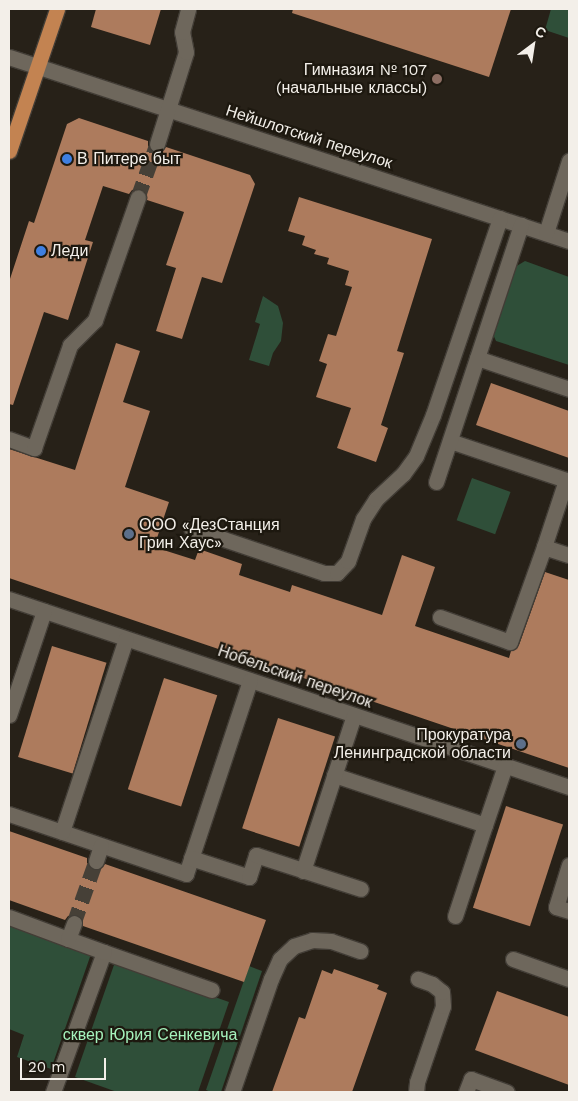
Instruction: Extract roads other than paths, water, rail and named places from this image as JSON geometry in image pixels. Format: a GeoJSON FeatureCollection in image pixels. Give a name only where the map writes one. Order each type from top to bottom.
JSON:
{"type":"FeatureCollection","features":[{"type":"Feature","properties":{"kind":"main road"},"geometry":{"type":"LineString","coordinates":[[9,151],[56,9]]}},
{"type":"Feature","properties":{"kind":"street"},"geometry":{"type":"LineString","coordinates":[[157,144],[186,52],[182,32],[188,9]]}},
{"type":"Feature","properties":{"kind":"street","name":"Нейшлотский переулок"},"geometry":{"type":"LineString","coordinates":[[9,57],[569,241]]}},
{"type":"Feature","properties":{"kind":"street"},"geometry":{"type":"LineString","coordinates":[[546,233],[569,161]]}},
{"type":"Feature","properties":{"kind":"street"},"geometry":{"type":"LineString","coordinates":[[9,439],[34,448],[70,345],[96,320],[138,197]]}},
{"type":"Feature","properties":{"kind":"street"},"geometry":{"type":"LineString","coordinates":[[191,528],[324,573],[337,573],[348,562],[363,519],[376,499],[403,474],[416,456],[434,415],[500,218]]}},
{"type":"Feature","properties":{"kind":"street"},"geometry":{"type":"LineString","coordinates":[[436,482],[521,225]]}},
{"type":"Feature","properties":{"kind":"street"},"geometry":{"type":"LineString","coordinates":[[477,358],[569,389]]}},
{"type":"Feature","properties":{"kind":"street"},"geometry":{"type":"LineString","coordinates":[[440,617],[510,642],[566,480],[450,441]]}},
{"type":"Feature","properties":{"kind":"street"},"geometry":{"type":"LineString","coordinates":[[544,547],[569,555]]}},
{"type":"Feature","properties":{"kind":"street","name":"Нобельский переулок"},"geometry":{"type":"LineString","coordinates":[[9,599],[569,787]]}},
{"type":"Feature","properties":{"kind":"street"},"geometry":{"type":"LineString","coordinates":[[9,715],[44,611]]}},
{"type":"Feature","properties":{"kind":"street"},"geometry":{"type":"LineString","coordinates":[[62,832],[126,639]]}},
{"type":"Feature","properties":{"kind":"street"},"geometry":{"type":"LineString","coordinates":[[9,814],[186,874],[250,680]]}},
{"type":"Feature","properties":{"kind":"street"},"geometry":{"type":"LineString","coordinates":[[303,871],[354,715]]}},
{"type":"Feature","properties":{"kind":"street"},"geometry":{"type":"LineString","coordinates":[[455,916],[505,766]]}},
{"type":"Feature","properties":{"kind":"street"},"geometry":{"type":"LineString","coordinates":[[334,775],[485,825]]}},
{"type":"Feature","properties":{"kind":"street"},"geometry":{"type":"LineString","coordinates":[[96,861],[101,846]]}},
{"type":"Feature","properties":{"kind":"street"},"geometry":{"type":"LineString","coordinates":[[191,858],[249,877],[256,856],[361,890]]}},
{"type":"Feature","properties":{"kind":"street"},"geometry":{"type":"LineString","coordinates":[[569,865],[556,907],[569,911]]}},
{"type":"Feature","properties":{"kind":"street"},"geometry":{"type":"LineString","coordinates":[[9,917],[212,990]]}},
{"type":"Feature","properties":{"kind":"street"},"geometry":{"type":"LineString","coordinates":[[68,938],[74,923]]}},
{"type":"Feature","properties":{"kind":"street"},"geometry":{"type":"LineString","coordinates":[[232,1092],[271,979],[280,959],[294,946],[312,940],[331,941],[360,951]]}},
{"type":"Feature","properties":{"kind":"street"},"geometry":{"type":"LineString","coordinates":[[54,1092],[104,952]]}},
{"type":"Feature","properties":{"kind":"street"},"geometry":{"type":"LineString","coordinates":[[513,959],[569,979]]}},
{"type":"Feature","properties":{"kind":"street"},"geometry":{"type":"LineString","coordinates":[[416,1092],[417,1082],[444,1006],[442,992],[432,984],[418,979]]}},
{"type":"Feature","properties":{"kind":"street"},"geometry":{"type":"LineString","coordinates":[[466,1092],[471,1079],[506,1092]]}},
{"type":"Feature","properties":{"kind":"tunnel"},"geometry":{"type":"LineString","coordinates":[[138,197],[157,144]]}},
{"type":"Feature","properties":{"kind":"tunnel"},"geometry":{"type":"LineString","coordinates":[[74,923],[96,861]]}},
{"type":"Feature","properties":{"kind":"place","name":"Гимназия № 107 (начальные классы)"},"geometry":{"type":"Point","coordinates":[437,79]}},
{"type":"Feature","properties":{"kind":"place","name":"В Питере быт"},"geometry":{"type":"Point","coordinates":[67,159]}},
{"type":"Feature","properties":{"kind":"place","name":"Леди"},"geometry":{"type":"Point","coordinates":[41,251]}},
{"type":"Feature","properties":{"kind":"place","name":"ООО «ДезСтанция Грин Хаус»"},"geometry":{"type":"Point","coordinates":[129,534]}},
{"type":"Feature","properties":{"kind":"place","name":"Прокуратура Ленинградской области"},"geometry":{"type":"Point","coordinates":[521,744]}},
{"type":"Feature","properties":{"kind":"park label","name":"сквер Юрия Сенкевича"},"geometry":{"type":"Point","coordinates":[150,1035]}}]}
